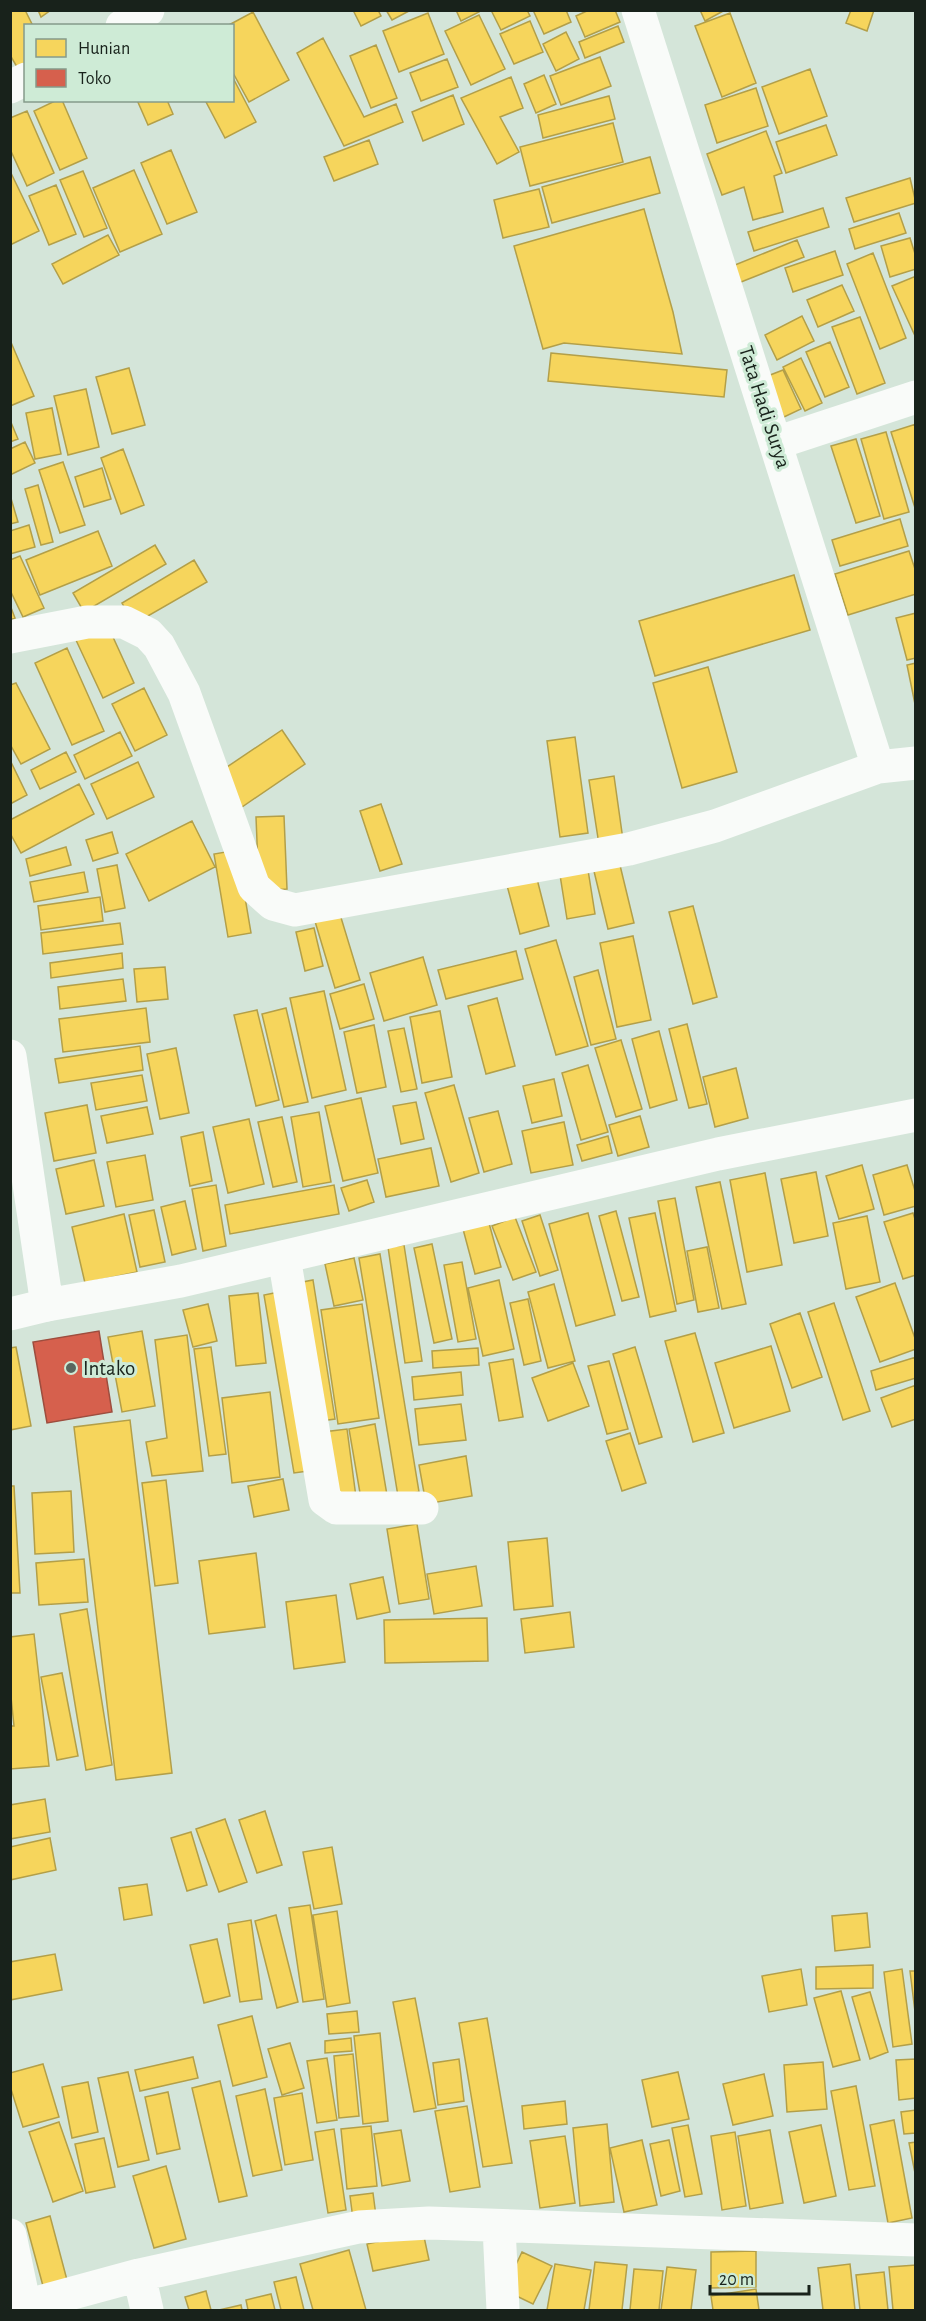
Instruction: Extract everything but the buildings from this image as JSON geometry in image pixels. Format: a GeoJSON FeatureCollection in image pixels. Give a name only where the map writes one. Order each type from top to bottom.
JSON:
{"type":"FeatureCollection","features":[{"type":"Feature","properties":{"kind":"street","name":"Tata Hadi Surya"},"geometry":{"type":"LineString","coordinates":[[638,10],[878,767]]}},
{"type":"Feature","properties":{"kind":"street"},"geometry":{"type":"LineString","coordinates":[[10,87],[24,80]]}},
{"type":"Feature","properties":{"kind":"street"},"geometry":{"type":"LineString","coordinates":[[776,443],[915,398]]}},
{"type":"Feature","properties":{"kind":"street"},"geometry":{"type":"LineString","coordinates":[[10,637],[87,622],[124,622],[148,634],[159,646],[184,693],[254,887],[267,900],[288,909],[306,908],[629,849],[715,826],[878,767],[915,763]]}},
{"type":"Feature","properties":{"kind":"street"},"geometry":{"type":"LineString","coordinates":[[10,1056],[47,1305]]}},
{"type":"Feature","properties":{"kind":"street"},"geometry":{"type":"LineString","coordinates":[[10,1314],[47,1305],[181,1281],[718,1154],[915,1114]]}},
{"type":"Feature","properties":{"kind":"street"},"geometry":{"type":"LineString","coordinates":[[284,1257],[325,1500],[336,1508],[422,1508]]}},
{"type":"Feature","properties":{"kind":"street"},"geometry":{"type":"LineString","coordinates":[[10,2235],[18,2308],[139,2275],[359,2227],[429,2223],[915,2240]]}},
{"type":"Feature","properties":{"kind":"street"},"geometry":{"type":"LineString","coordinates":[[499,2227],[503,2310]]}},
{"type":"Feature","properties":{"kind":"street"},"geometry":{"type":"LineString","coordinates":[[139,2275],[147,2310]]}},
{"type":"Feature","properties":{"kind":"place","name":"Intako"},"geometry":{"type":"Point","coordinates":[71,1368]}}]}
